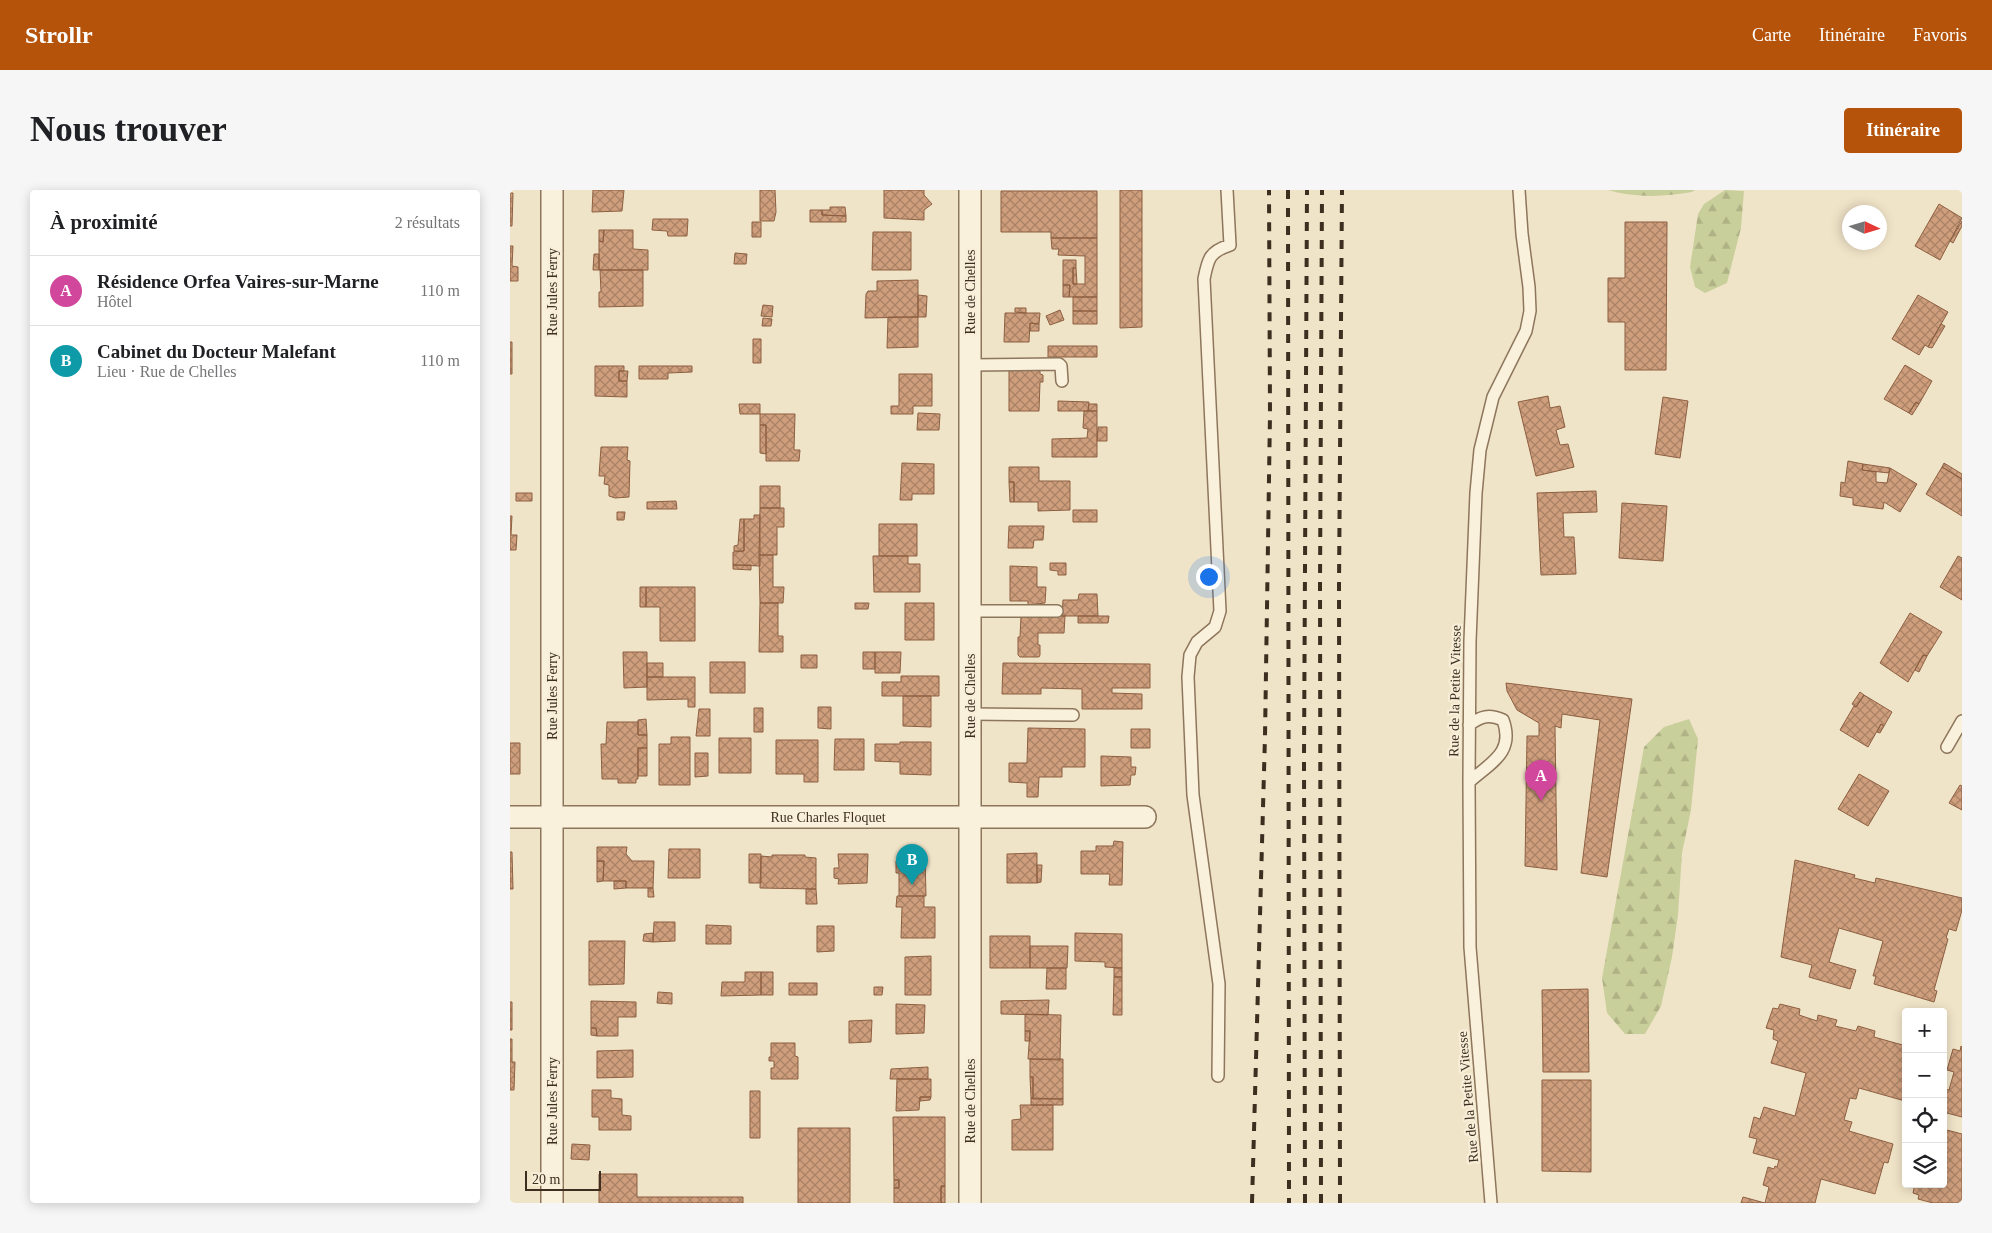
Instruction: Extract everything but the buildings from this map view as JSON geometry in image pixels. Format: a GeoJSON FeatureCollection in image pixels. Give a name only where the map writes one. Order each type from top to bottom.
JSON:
{"type":"FeatureCollection","features":[{"type":"Feature","properties":{"kind":"street","name":"Rue Jules Ferry"},"geometry":{"type":"LineString","coordinates":[[552,190],[552,1203]]}},
{"type":"Feature","properties":{"kind":"street","name":"Rue de Chelles"},"geometry":{"type":"LineString","coordinates":[[970,190],[970,1203]]}},
{"type":"Feature","properties":{"kind":"street","name":"Rue Charles Floquet"},"geometry":{"type":"LineString","coordinates":[[510,817],[1145,817]]}},
{"type":"Feature","properties":{"kind":"lane"},"geometry":{"type":"LineString","coordinates":[[1218,1076],[1219,984],[1193,795],[1188,677],[1190,655],[1197,642],[1215,627],[1220,611],[1204,279],[1208,260],[1216,249],[1230,245],[1227,190]]}},
{"type":"Feature","properties":{"kind":"lane","name":"Rue de la Petite Vitesse"},"geometry":{"type":"LineString","coordinates":[[1491,1203],[1470,946],[1469,725],[1471,621],[1476,493],[1480,450],[1493,397],[1526,331],[1530,311],[1530,287],[1519,190]]}},
{"type":"Feature","properties":{"kind":"lane"},"geometry":{"type":"LineString","coordinates":[[970,365],[1059,364],[1062,381]]}},
{"type":"Feature","properties":{"kind":"lane"},"geometry":{"type":"LineString","coordinates":[[970,611],[1057,611]]}},
{"type":"Feature","properties":{"kind":"lane"},"geometry":{"type":"LineString","coordinates":[[970,714],[1073,715]]}},
{"type":"Feature","properties":{"kind":"lane"},"geometry":{"type":"LineString","coordinates":[[1469,725],[1482,716],[1503,720],[1507,732],[1507,742],[1503,752],[1469,782]]}},
{"type":"Feature","properties":{"kind":"lane"},"geometry":{"type":"LineString","coordinates":[[1947,746],[1962,721]]}},
{"type":"Feature","properties":{"kind":"green space"},"geometry":{"type":"Polygon","coordinates":[[[1608,190],[1695,190],[1681,194],[1650,196],[1618,193],[1608,190]]]}},
{"type":"Feature","properties":{"kind":"green space"},"geometry":{"type":"Polygon","coordinates":[[[1725,190],[1744,191],[1741,228],[1727,283],[1705,293],[1695,287],[1690,267],[1698,214],[1704,204],[1725,190]]]}},
{"type":"Feature","properties":{"kind":"green space"},"geometry":{"type":"Polygon","coordinates":[[[1689,719],[1698,739],[1691,810],[1682,853],[1678,915],[1672,957],[1661,1006],[1645,1034],[1625,1034],[1607,1013],[1602,978],[1644,747],[1664,727],[1689,719]]]}},
{"type":"Feature","properties":{"kind":"railway"},"geometry":{"type":"LineString","coordinates":[[1252,1203],[1265,736],[1270,414],[1269,190]]}},
{"type":"Feature","properties":{"kind":"railway"},"geometry":{"type":"LineString","coordinates":[[1288,190],[1289,1203]]}},
{"type":"Feature","properties":{"kind":"railway"},"geometry":{"type":"LineString","coordinates":[[1305,1203],[1304,757],[1307,190]]}},
{"type":"Feature","properties":{"kind":"railway"},"geometry":{"type":"LineString","coordinates":[[1321,1203],[1320,586],[1322,190]]}},
{"type":"Feature","properties":{"kind":"railway"},"geometry":{"type":"LineString","coordinates":[[1340,1203],[1339,587],[1342,190]]}},
{"type":"Feature","properties":{"kind":"place","name":"Résidence Orfea Vaires-sur-Marne"},"geometry":{"type":"Point","coordinates":[1541,801]}},
{"type":"Feature","properties":{"kind":"place","name":"Cabinet du Docteur Malefant"},"geometry":{"type":"Point","coordinates":[912,885]}}]}
